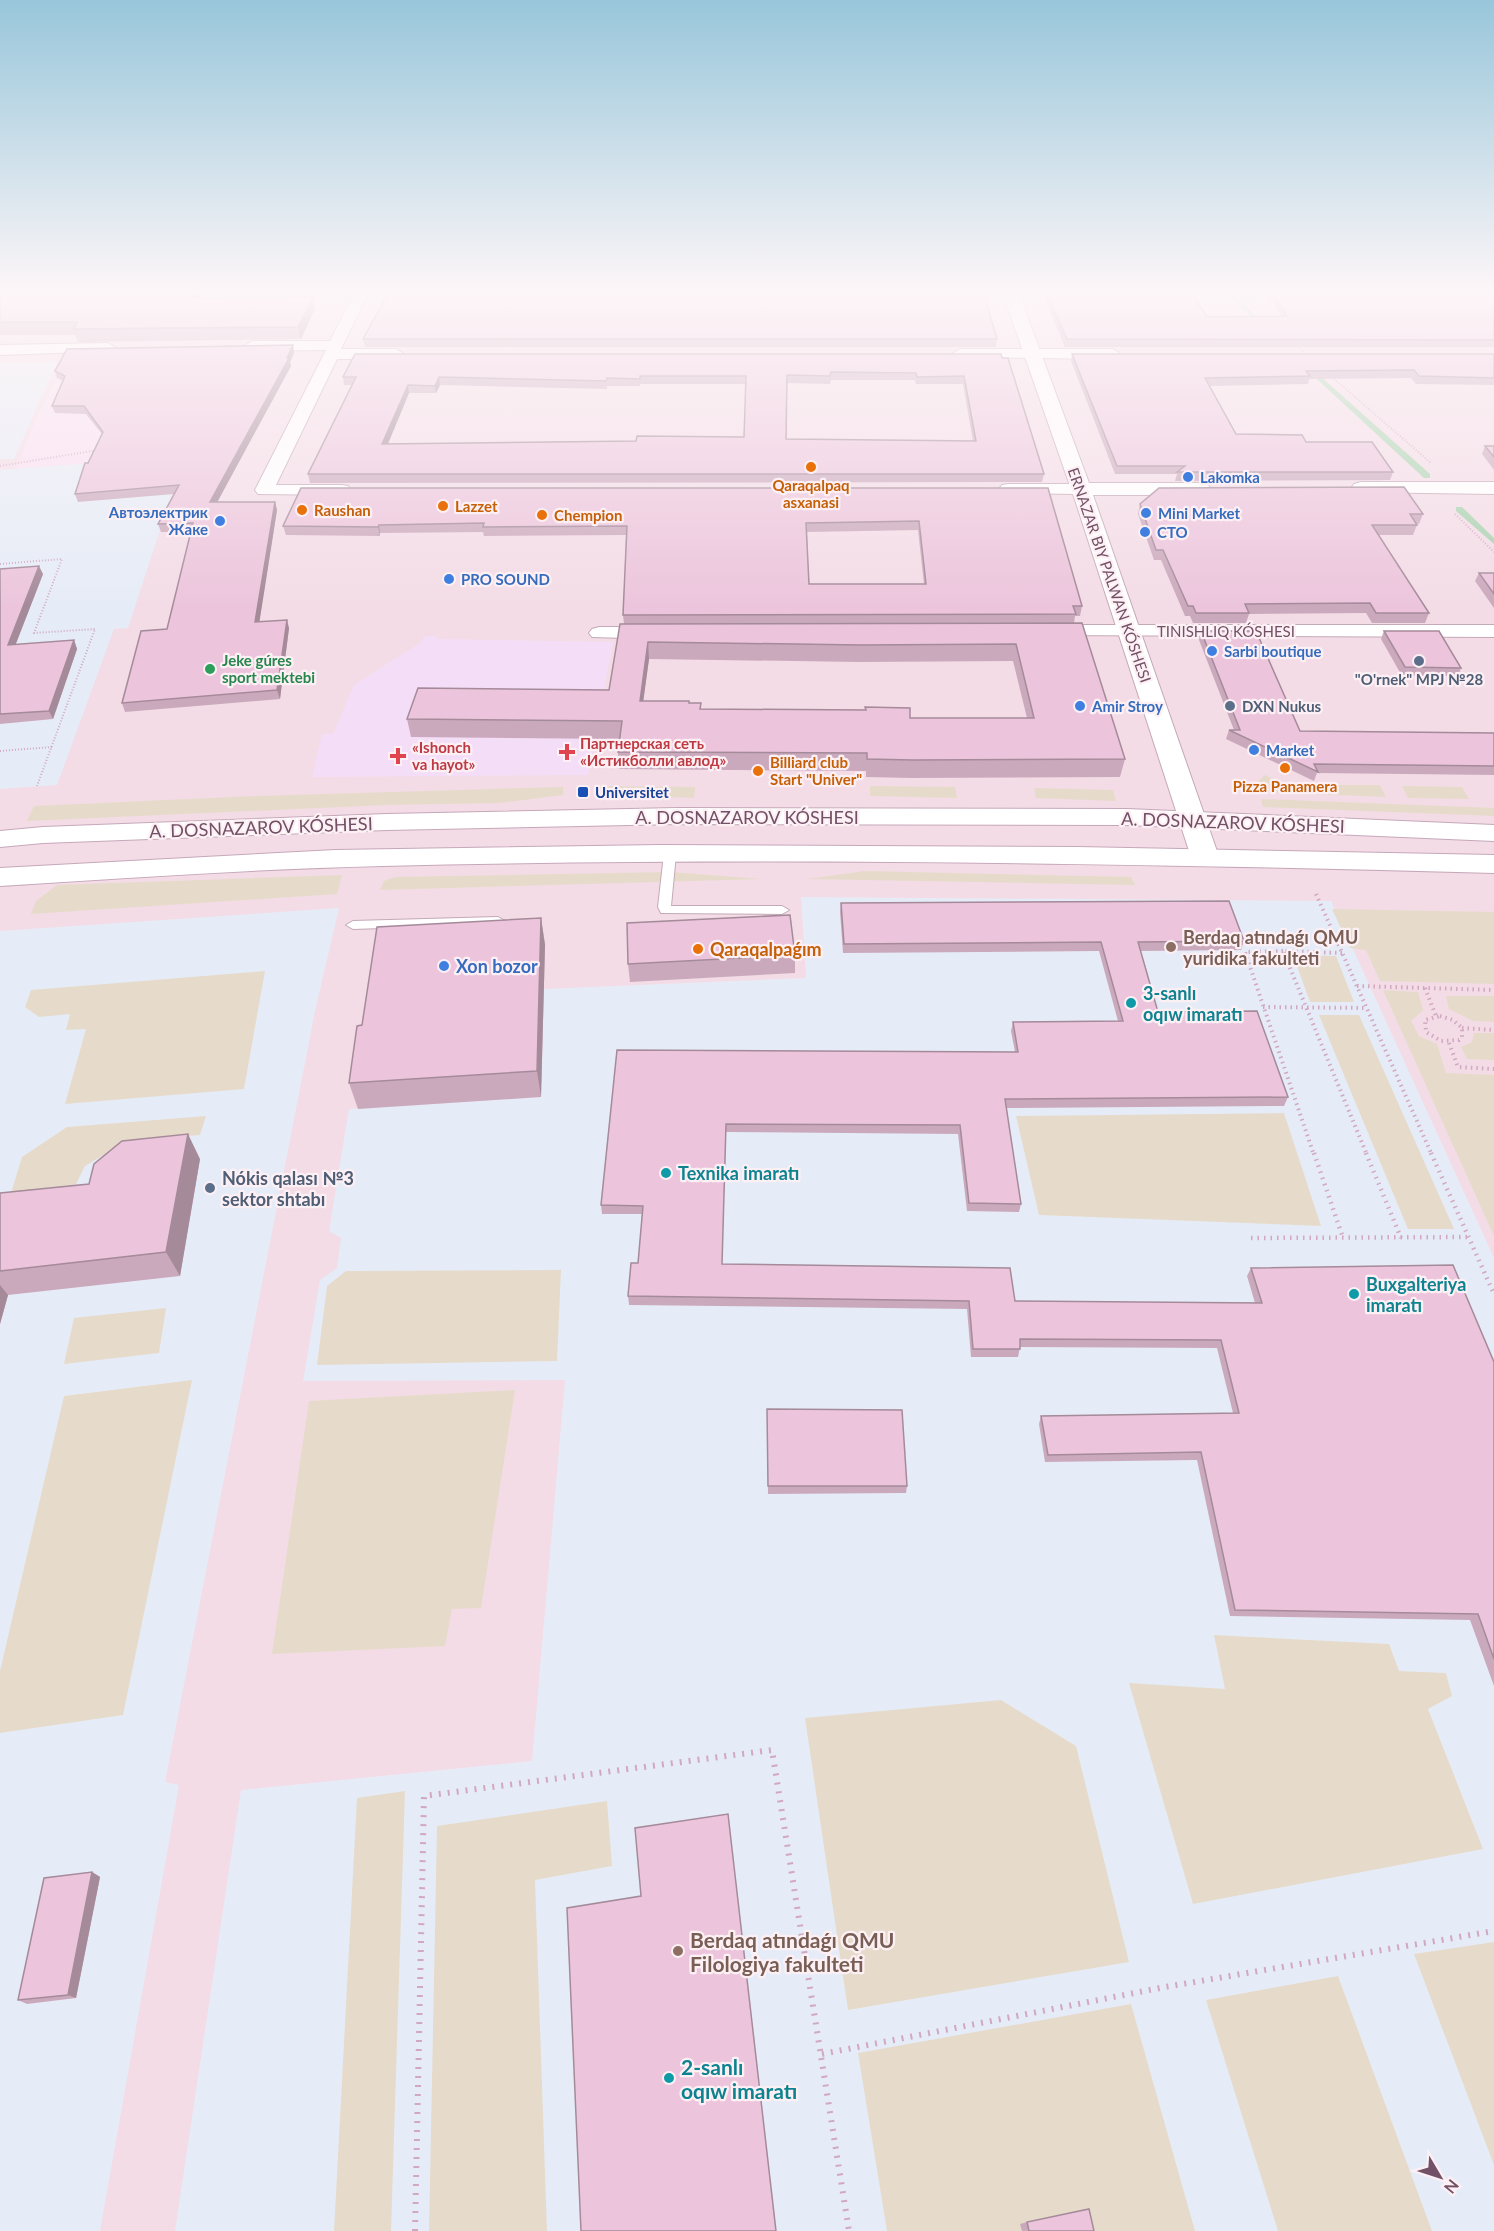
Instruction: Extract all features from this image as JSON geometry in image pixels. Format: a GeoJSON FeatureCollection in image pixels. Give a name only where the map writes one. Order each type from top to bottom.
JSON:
{"type":"FeatureCollection","features":[{"type":"Feature","properties":{"kind":"main road","name":"ERNAZAR BIY PALWAN KÓSHESI"},"geometry":{"type":"LineString","coordinates":[[1049,398],[1205,857]]}},
{"type":"Feature","properties":{"kind":"main road"},"geometry":{"type":"LineString","coordinates":[[1346,489],[1494,488]]}},
{"type":"Feature","properties":{"kind":"main road"},"geometry":{"type":"LineString","coordinates":[[1080,489],[1215,489]]}},
{"type":"Feature","properties":{"kind":"main road","name":"A. DOSNAZAROV KÓSHESI"},"geometry":{"type":"LineString","coordinates":[[0,839],[43,835],[387,822],[666,816],[1192,819],[1494,833]]}},
{"type":"Feature","properties":{"kind":"main road","name":"A. DOSNAZAROV KÓSHESI"},"geometry":{"type":"LineString","coordinates":[[0,877],[380,858],[845,852],[1494,864]]}},
{"type":"Feature","properties":{"kind":"street"},"geometry":{"type":"LineString","coordinates":[[310,398],[264,490],[359,490]]}},
{"type":"Feature","properties":{"kind":"street"},"geometry":{"type":"LineString","coordinates":[[989,489],[1080,489]]}},
{"type":"Feature","properties":{"kind":"street"},"geometry":{"type":"LineString","coordinates":[[1023,631],[1494,631]]}},
{"type":"Feature","properties":{"kind":"street"},"geometry":{"type":"LineString","coordinates":[[599,633],[681,633]]}},
{"type":"Feature","properties":{"kind":"lane"},"geometry":{"type":"LineString","coordinates":[[670,854],[664,907],[666,910],[782,910]]}},
{"type":"Feature","properties":{"kind":"lane"},"geometry":{"type":"LineString","coordinates":[[353,925],[507,921]]}},
{"type":"Feature","properties":{"kind":"path"},"geometry":{"type":"LineString","coordinates":[[1356,398],[1461,488]]}},
{"type":"Feature","properties":{"kind":"path"},"geometry":{"type":"LineString","coordinates":[[0,466],[106,449]]}},
{"type":"Feature","properties":{"kind":"path"},"geometry":{"type":"LineString","coordinates":[[1429,488],[1494,552]]}},
{"type":"Feature","properties":{"kind":"path"},"geometry":{"type":"LineString","coordinates":[[0,564],[62,559],[34,633],[95,629],[37,786]]}},
{"type":"Feature","properties":{"kind":"path"},"geometry":{"type":"LineString","coordinates":[[0,751],[52,747]]}},
{"type":"Feature","properties":{"kind":"path"},"geometry":{"type":"LineString","coordinates":[[1316,894],[1494,1294]]}},
{"type":"Feature","properties":{"kind":"path"},"geometry":{"type":"LineString","coordinates":[[1283,951],[1401,1238]]}},
{"type":"Feature","properties":{"kind":"path"},"geometry":{"type":"LineString","coordinates":[[1342,953],[1245,952],[1343,1238]]}},
{"type":"Feature","properties":{"kind":"path"},"geometry":{"type":"LineString","coordinates":[[1357,986],[1494,990]]}},
{"type":"Feature","properties":{"kind":"path"},"geometry":{"type":"LineString","coordinates":[[1425,988],[1436,1016]]}},
{"type":"Feature","properties":{"kind":"path"},"geometry":{"type":"LineString","coordinates":[[1263,1007],[1367,1008]]}},
{"type":"Feature","properties":{"kind":"path"},"geometry":{"type":"LineString","coordinates":[[1462,1028],[1462,1037],[1449,1043],[1436,1040],[1424,1028],[1425,1020],[1436,1016],[1453,1020],[1462,1028],[1494,1030]]}},
{"type":"Feature","properties":{"kind":"path"},"geometry":{"type":"LineString","coordinates":[[1449,1043],[1458,1067],[1494,1069]]}},
{"type":"Feature","properties":{"kind":"path"},"geometry":{"type":"LineString","coordinates":[[1251,1238],[1469,1238]]}},
{"type":"Feature","properties":{"kind":"path"},"geometry":{"type":"LineString","coordinates":[[415,2231],[424,1796],[772,1750],[849,2231]]}},
{"type":"Feature","properties":{"kind":"path"},"geometry":{"type":"LineString","coordinates":[[822,2054],[1165,1987],[1494,1931]]}},
{"type":"Feature","properties":{"kind":"shaded area"},"geometry":{"type":"Polygon","coordinates":[[[0,398],[1494,398],[1494,2231],[0,2231],[0,398]]]}},
{"type":"Feature","properties":{"kind":"shaded area"},"geometry":{"type":"Polygon","coordinates":[[[0,398],[41,398],[14,459],[0,459],[0,398]]]}},
{"type":"Feature","properties":{"kind":"shaded area"},"geometry":{"type":"Polygon","coordinates":[[[47,398],[226,398],[94,463],[16,469],[38,414],[47,398]]]}},
{"type":"Feature","properties":{"kind":"shaded area"},"geometry":{"type":"Polygon","coordinates":[[[94,463],[175,484],[128,628],[114,629],[57,785],[0,789],[0,470],[94,463]]]}},
{"type":"Feature","properties":{"kind":"shaded area"},"geometry":{"type":"Polygon","coordinates":[[[425,636],[437,636],[436,639],[613,642],[588,775],[312,777],[322,734],[333,734],[354,685],[420,643],[425,636]]]}},
{"type":"Feature","properties":{"kind":"shaded area"},"geometry":{"type":"Polygon","coordinates":[[[1265,775],[1287,785],[1380,785],[1386,797],[1267,792],[1256,783],[1265,775]]]}},
{"type":"Feature","properties":{"kind":"shaded area"},"geometry":{"type":"Polygon","coordinates":[[[599,786],[695,787],[694,798],[599,794],[599,786]]]}},
{"type":"Feature","properties":{"kind":"shaded area"},"geometry":{"type":"Polygon","coordinates":[[[870,786],[955,787],[957,798],[870,796],[870,786]]]}},
{"type":"Feature","properties":{"kind":"shaded area"},"geometry":{"type":"Polygon","coordinates":[[[1402,786],[1462,787],[1469,799],[1408,798],[1402,786]]]}},
{"type":"Feature","properties":{"kind":"shaded area"},"geometry":{"type":"Polygon","coordinates":[[[563,787],[563,795],[499,803],[386,805],[27,821],[34,806],[258,796],[563,787]]]}},
{"type":"Feature","properties":{"kind":"shaded area"},"geometry":{"type":"Polygon","coordinates":[[[1034,788],[1113,790],[1116,801],[1036,798],[1034,788]]]}},
{"type":"Feature","properties":{"kind":"shaded area"},"geometry":{"type":"Polygon","coordinates":[[[1261,799],[1494,808],[1494,816],[1263,807],[1261,799]]]}},
{"type":"Feature","properties":{"kind":"shaded area"},"geometry":{"type":"Polygon","coordinates":[[[865,871],[1131,877],[1135,885],[808,879],[865,871]]]}},
{"type":"Feature","properties":{"kind":"shaded area"},"geometry":{"type":"Polygon","coordinates":[[[670,872],[761,879],[380,890],[384,881],[395,877],[670,872]]]}},
{"type":"Feature","properties":{"kind":"shaded area"},"geometry":{"type":"Polygon","coordinates":[[[342,875],[337,894],[31,914],[36,901],[57,885],[342,875]]]}},
{"type":"Feature","properties":{"kind":"shaded area"},"geometry":{"type":"Polygon","coordinates":[[[801,897],[1331,901],[1494,1258],[1494,2231],[175,2231],[241,1790],[532,1761],[565,1380],[303,1381],[320,1280],[337,1268],[341,1238],[329,1231],[349,1109],[541,1097],[544,989],[806,978],[801,897]]]}},
{"type":"Feature","properties":{"kind":"shaded area"},"geometry":{"type":"Polygon","coordinates":[[[339,908],[315,1011],[165,1782],[179,1785],[100,2231],[0,2231],[0,931],[339,908]]]}},
{"type":"Feature","properties":{"kind":"shaded area"},"geometry":{"type":"Polygon","coordinates":[[[1332,909],[1494,912],[1494,984],[1380,981],[1366,950],[1350,948],[1332,909]]]}},
{"type":"Feature","properties":{"kind":"shaded area"},"geometry":{"type":"Polygon","coordinates":[[[1293,955],[1336,956],[1354,1002],[1310,1002],[1293,955]]]}},
{"type":"Feature","properties":{"kind":"shaded area"},"geometry":{"type":"Polygon","coordinates":[[[265,971],[244,1089],[65,1104],[86,1029],[66,1030],[70,1014],[39,1017],[25,1007],[31,990],[265,971]]]}},
{"type":"Feature","properties":{"kind":"shaded area"},"geometry":{"type":"Polygon","coordinates":[[[1383,990],[1418,992],[1423,1010],[1411,1021],[1419,1036],[1437,1044],[1446,1073],[1494,1075],[1494,1236],[1383,990]]]}},
{"type":"Feature","properties":{"kind":"shaded area"},"geometry":{"type":"Polygon","coordinates":[[[1446,996],[1494,996],[1494,1022],[1473,1021],[1449,1009],[1446,996]]]}},
{"type":"Feature","properties":{"kind":"shaded area"},"geometry":{"type":"Polygon","coordinates":[[[1319,1015],[1359,1015],[1454,1229],[1408,1229],[1319,1015]]]}},
{"type":"Feature","properties":{"kind":"shaded area"},"geometry":{"type":"Polygon","coordinates":[[[1474,1033],[1494,1033],[1494,1060],[1467,1059],[1461,1047],[1472,1042],[1474,1033]]]}},
{"type":"Feature","properties":{"kind":"shaded area"},"geometry":{"type":"Polygon","coordinates":[[[1284,1113],[1321,1226],[1039,1215],[1016,1116],[1284,1113]]]}},
{"type":"Feature","properties":{"kind":"shaded area"},"geometry":{"type":"Polygon","coordinates":[[[206,1116],[200,1135],[127,1141],[85,1166],[75,1186],[11,1193],[22,1157],[67,1127],[206,1116]]]}},
{"type":"Feature","properties":{"kind":"shaded area"},"geometry":{"type":"Polygon","coordinates":[[[561,1270],[557,1361],[317,1365],[327,1286],[346,1271],[561,1270]]]}},
{"type":"Feature","properties":{"kind":"shaded area"},"geometry":{"type":"Polygon","coordinates":[[[166,1308],[159,1353],[64,1364],[74,1318],[166,1308]]]}},
{"type":"Feature","properties":{"kind":"shaded area"},"geometry":{"type":"Polygon","coordinates":[[[192,1380],[123,1715],[0,1733],[0,1671],[64,1396],[192,1380]]]}},
{"type":"Feature","properties":{"kind":"shaded area"},"geometry":{"type":"Polygon","coordinates":[[[515,1390],[481,1608],[452,1609],[445,1646],[272,1654],[309,1401],[515,1390]]]}},
{"type":"Feature","properties":{"kind":"shaded area"},"geometry":{"type":"Polygon","coordinates":[[[1214,1635],[1389,1644],[1399,1671],[1446,1673],[1452,1696],[1428,1709],[1483,1849],[1193,1904],[1129,1683],[1225,1689],[1214,1635]]]}},
{"type":"Feature","properties":{"kind":"shaded area"},"geometry":{"type":"Polygon","coordinates":[[[1001,1700],[1076,1746],[1129,1962],[848,2010],[805,1718],[1001,1700]]]}},
{"type":"Feature","properties":{"kind":"shaded area"},"geometry":{"type":"Polygon","coordinates":[[[405,1791],[391,2231],[334,2231],[357,1798],[405,1791]]]}},
{"type":"Feature","properties":{"kind":"shaded area"},"geometry":{"type":"Polygon","coordinates":[[[607,1801],[612,1866],[535,1880],[547,2231],[429,2231],[437,1826],[607,1801]]]}},
{"type":"Feature","properties":{"kind":"shaded area"},"geometry":{"type":"Polygon","coordinates":[[[1494,1942],[1494,2165],[1414,1954],[1494,1942]]]}},
{"type":"Feature","properties":{"kind":"shaded area"},"geometry":{"type":"Polygon","coordinates":[[[1338,1976],[1432,2231],[1278,2231],[1206,2000],[1338,1976]]]}},
{"type":"Feature","properties":{"kind":"shaded area"},"geometry":{"type":"Polygon","coordinates":[[[1131,2004],[1195,2231],[887,2231],[858,2053],[1131,2004]]]}},
{"type":"Feature","properties":{"kind":"building"},"geometry":{"type":"Polygon","coordinates":[[[55,398],[267,398],[210,502],[275,502],[255,622],[287,620],[277,690],[122,703],[141,631],[167,629],[193,523],[158,524],[179,485],[75,494],[85,463],[88,463],[103,432],[84,406],[52,406],[55,398]]]}},
{"type":"Feature","properties":{"kind":"building"},"geometry":{"type":"Polygon","coordinates":[[[346,398],[402,398],[382,444],[636,441],[637,436],[744,437],[745,398],[787,398],[786,439],[976,441],[968,398],[1020,398],[1044,474],[308,474],[346,398]]]}},
{"type":"Feature","properties":{"kind":"building"},"geometry":{"type":"Polygon","coordinates":[[[1090,398],[1216,398],[1236,434],[1302,435],[1306,442],[1372,442],[1393,472],[1177,472],[1185,466],[1117,466],[1090,398]]]}},
{"type":"Feature","properties":{"kind":"building"},"geometry":{"type":"Polygon","coordinates":[[[1485,446],[1494,446],[1494,457],[1485,446]]]}},
{"type":"Feature","properties":{"kind":"building"},"geometry":{"type":"Polygon","coordinates":[[[1404,487],[1423,514],[1410,514],[1417,525],[1372,525],[1429,613],[1376,613],[1370,603],[1245,604],[1249,613],[1196,613],[1193,606],[1188,606],[1163,550],[1156,550],[1140,504],[1159,488],[1404,487]]]}},
{"type":"Feature","properties":{"kind":"building"},"geometry":{"type":"Polygon","coordinates":[[[301,488],[1048,488],[1082,606],[1073,606],[1076,614],[623,615],[627,526],[483,527],[484,523],[379,525],[378,527],[283,526],[301,488]],[[919,521],[806,523],[809,584],[926,584],[919,521]]]}},
{"type":"Feature","properties":{"kind":"building"},"geometry":{"type":"Polygon","coordinates":[[[39,566],[8,645],[74,640],[49,711],[0,714],[0,569],[39,566]]]}},
{"type":"Feature","properties":{"kind":"building"},"geometry":{"type":"Polygon","coordinates":[[[1479,573],[1494,573],[1494,594],[1479,573]]]}},
{"type":"Feature","properties":{"kind":"building"},"geometry":{"type":"Polygon","coordinates":[[[1082,623],[1125,759],[913,760],[867,759],[867,753],[618,752],[622,721],[407,719],[418,688],[609,690],[620,624],[1082,623]],[[648,642],[640,701],[689,701],[689,703],[701,703],[700,709],[910,708],[910,718],[1034,718],[1016,644],[861,645],[648,642]]]}},
{"type":"Feature","properties":{"kind":"building"},"geometry":{"type":"Polygon","coordinates":[[[1201,631],[1256,631],[1300,731],[1494,733],[1494,766],[1314,764],[1318,772],[1229,730],[1240,730],[1201,631]]]}},
{"type":"Feature","properties":{"kind":"building"},"geometry":{"type":"Polygon","coordinates":[[[1384,631],[1439,631],[1461,668],[1405,667],[1384,631]]]}},
{"type":"Feature","properties":{"kind":"building"},"geometry":{"type":"Polygon","coordinates":[[[1229,901],[1244,941],[1138,942],[1158,1012],[1257,1011],[1288,1097],[1005,1099],[1021,1204],[969,1203],[960,1125],[726,1124],[722,1264],[1010,1268],[1015,1301],[1262,1303],[1251,1268],[1453,1265],[1494,1362],[1494,1659],[1478,1614],[1235,1610],[1201,1452],[1048,1455],[1041,1416],[1239,1413],[1221,1340],[1020,1339],[1020,1349],[973,1349],[969,1301],[628,1296],[631,1263],[638,1263],[643,1206],[601,1205],[617,1050],[1018,1052],[1013,1022],[1123,1021],[1101,942],[844,944],[841,903],[1229,901]]]}},
{"type":"Feature","properties":{"kind":"building"},"geometry":{"type":"Polygon","coordinates":[[[790,915],[795,955],[628,964],[627,923],[790,915]]]}},
{"type":"Feature","properties":{"kind":"building"},"geometry":{"type":"Polygon","coordinates":[[[541,918],[537,1071],[349,1083],[357,1026],[362,1025],[377,927],[541,918]]]}},
{"type":"Feature","properties":{"kind":"building"},"geometry":{"type":"Polygon","coordinates":[[[188,1134],[166,1252],[0,1271],[0,1193],[89,1184],[94,1164],[122,1141],[188,1134]]]}},
{"type":"Feature","properties":{"kind":"building"},"geometry":{"type":"Polygon","coordinates":[[[767,1409],[902,1410],[907,1486],[768,1486],[767,1409]]]}},
{"type":"Feature","properties":{"kind":"building","name":"2-sanlı oqıw imaratı"},"geometry":{"type":"Polygon","coordinates":[[[728,1814],[776,2231],[581,2231],[567,1908],[641,1896],[635,1828],[728,1814]]]}},
{"type":"Feature","properties":{"kind":"building"},"geometry":{"type":"Polygon","coordinates":[[[92,1872],[68,1995],[18,2000],[44,1878],[92,1872]]]}},
{"type":"Feature","properties":{"kind":"building"},"geometry":{"type":"Polygon","coordinates":[[[1089,2209],[1094,2231],[1029,2231],[1027,2222],[1089,2209]]]}},
{"type":"Feature","properties":{"kind":"waterway"},"geometry":{"type":"LineString","coordinates":[[1341,398],[1427,476]]}},
{"type":"Feature","properties":{"kind":"waterway"},"geometry":{"type":"LineString","coordinates":[[1459,509],[1494,542]]}},
{"type":"Feature","properties":{"kind":"place","name":"Qaraqalpaq asxanasi"},"geometry":{"type":"Point","coordinates":[811,467]}},
{"type":"Feature","properties":{"kind":"place","name":"Lakomka"},"geometry":{"type":"Point","coordinates":[1188,477]}},
{"type":"Feature","properties":{"kind":"place","name":"Lazzet"},"geometry":{"type":"Point","coordinates":[443,506]}},
{"type":"Feature","properties":{"kind":"place","name":"Raushan"},"geometry":{"type":"Point","coordinates":[302,510]}},
{"type":"Feature","properties":{"kind":"place","name":"Mini Market"},"geometry":{"type":"Point","coordinates":[1146,513]}},
{"type":"Feature","properties":{"kind":"place","name":"Chempion"},"geometry":{"type":"Point","coordinates":[542,515]}},
{"type":"Feature","properties":{"kind":"place","name":"Автоэлектрик Жаке"},"geometry":{"type":"Point","coordinates":[220,521]}},
{"type":"Feature","properties":{"kind":"place","name":"СТО"},"geometry":{"type":"Point","coordinates":[1145,532]}},
{"type":"Feature","properties":{"kind":"place","name":"PRO SOUND"},"geometry":{"type":"Point","coordinates":[449,579]}},
{"type":"Feature","properties":{"kind":"place","name":"Sarbi boutique"},"geometry":{"type":"Point","coordinates":[1212,651]}},
{"type":"Feature","properties":{"kind":"place","name":"\"O'rnek\" MPJ №28"},"geometry":{"type":"Point","coordinates":[1419,661]}},
{"type":"Feature","properties":{"kind":"place","name":"Jeke gúres sport mektebi"},"geometry":{"type":"Point","coordinates":[210,669]}},
{"type":"Feature","properties":{"kind":"place","name":"Amir Stroy"},"geometry":{"type":"Point","coordinates":[1080,706]}},
{"type":"Feature","properties":{"kind":"place","name":"DXN Nukus"},"geometry":{"type":"Point","coordinates":[1230,706]}},
{"type":"Feature","properties":{"kind":"place","name":"Market"},"geometry":{"type":"Point","coordinates":[1254,750]}},
{"type":"Feature","properties":{"kind":"place","name":"Партнерская сеть «Истикболли авлод»"},"geometry":{"type":"Point","coordinates":[567,752]}},
{"type":"Feature","properties":{"kind":"place","name":"«Ishonch va hayot»"},"geometry":{"type":"Point","coordinates":[398,756]}},
{"type":"Feature","properties":{"kind":"place","name":"Pizza Panamera"},"geometry":{"type":"Point","coordinates":[1285,768]}},
{"type":"Feature","properties":{"kind":"place","name":"Billiard club Start \"Univer\""},"geometry":{"type":"Point","coordinates":[758,771]}},
{"type":"Feature","properties":{"kind":"place","name":"Universitet"},"geometry":{"type":"Point","coordinates":[583,792]}},
{"type":"Feature","properties":{"kind":"place","name":"Berdaq atındaǵı QMU yuridika fakulteti"},"geometry":{"type":"Point","coordinates":[1171,947]}},
{"type":"Feature","properties":{"kind":"place","name":"Qaraqalpaǵım"},"geometry":{"type":"Point","coordinates":[698,949]}},
{"type":"Feature","properties":{"kind":"place","name":"Xon bozor"},"geometry":{"type":"Point","coordinates":[444,966]}},
{"type":"Feature","properties":{"kind":"place","name":"3-sanlı oqıw imaratı"},"geometry":{"type":"Point","coordinates":[1131,1003]}},
{"type":"Feature","properties":{"kind":"place","name":"Texnika imaratı"},"geometry":{"type":"Point","coordinates":[666,1173]}},
{"type":"Feature","properties":{"kind":"place","name":"Nókis qalası №3 sektor shtabı"},"geometry":{"type":"Point","coordinates":[210,1188]}},
{"type":"Feature","properties":{"kind":"place","name":"Buxgalteriya imaratı"},"geometry":{"type":"Point","coordinates":[1354,1294]}},
{"type":"Feature","properties":{"kind":"place","name":"Berdaq atındaǵı QMU Filologiya fakulteti"},"geometry":{"type":"Point","coordinates":[678,1951]}},
{"type":"Feature","properties":{"kind":"place","name":"2-sanlı oqıw imaratı"},"geometry":{"type":"Point","coordinates":[669,2078]}}]}
